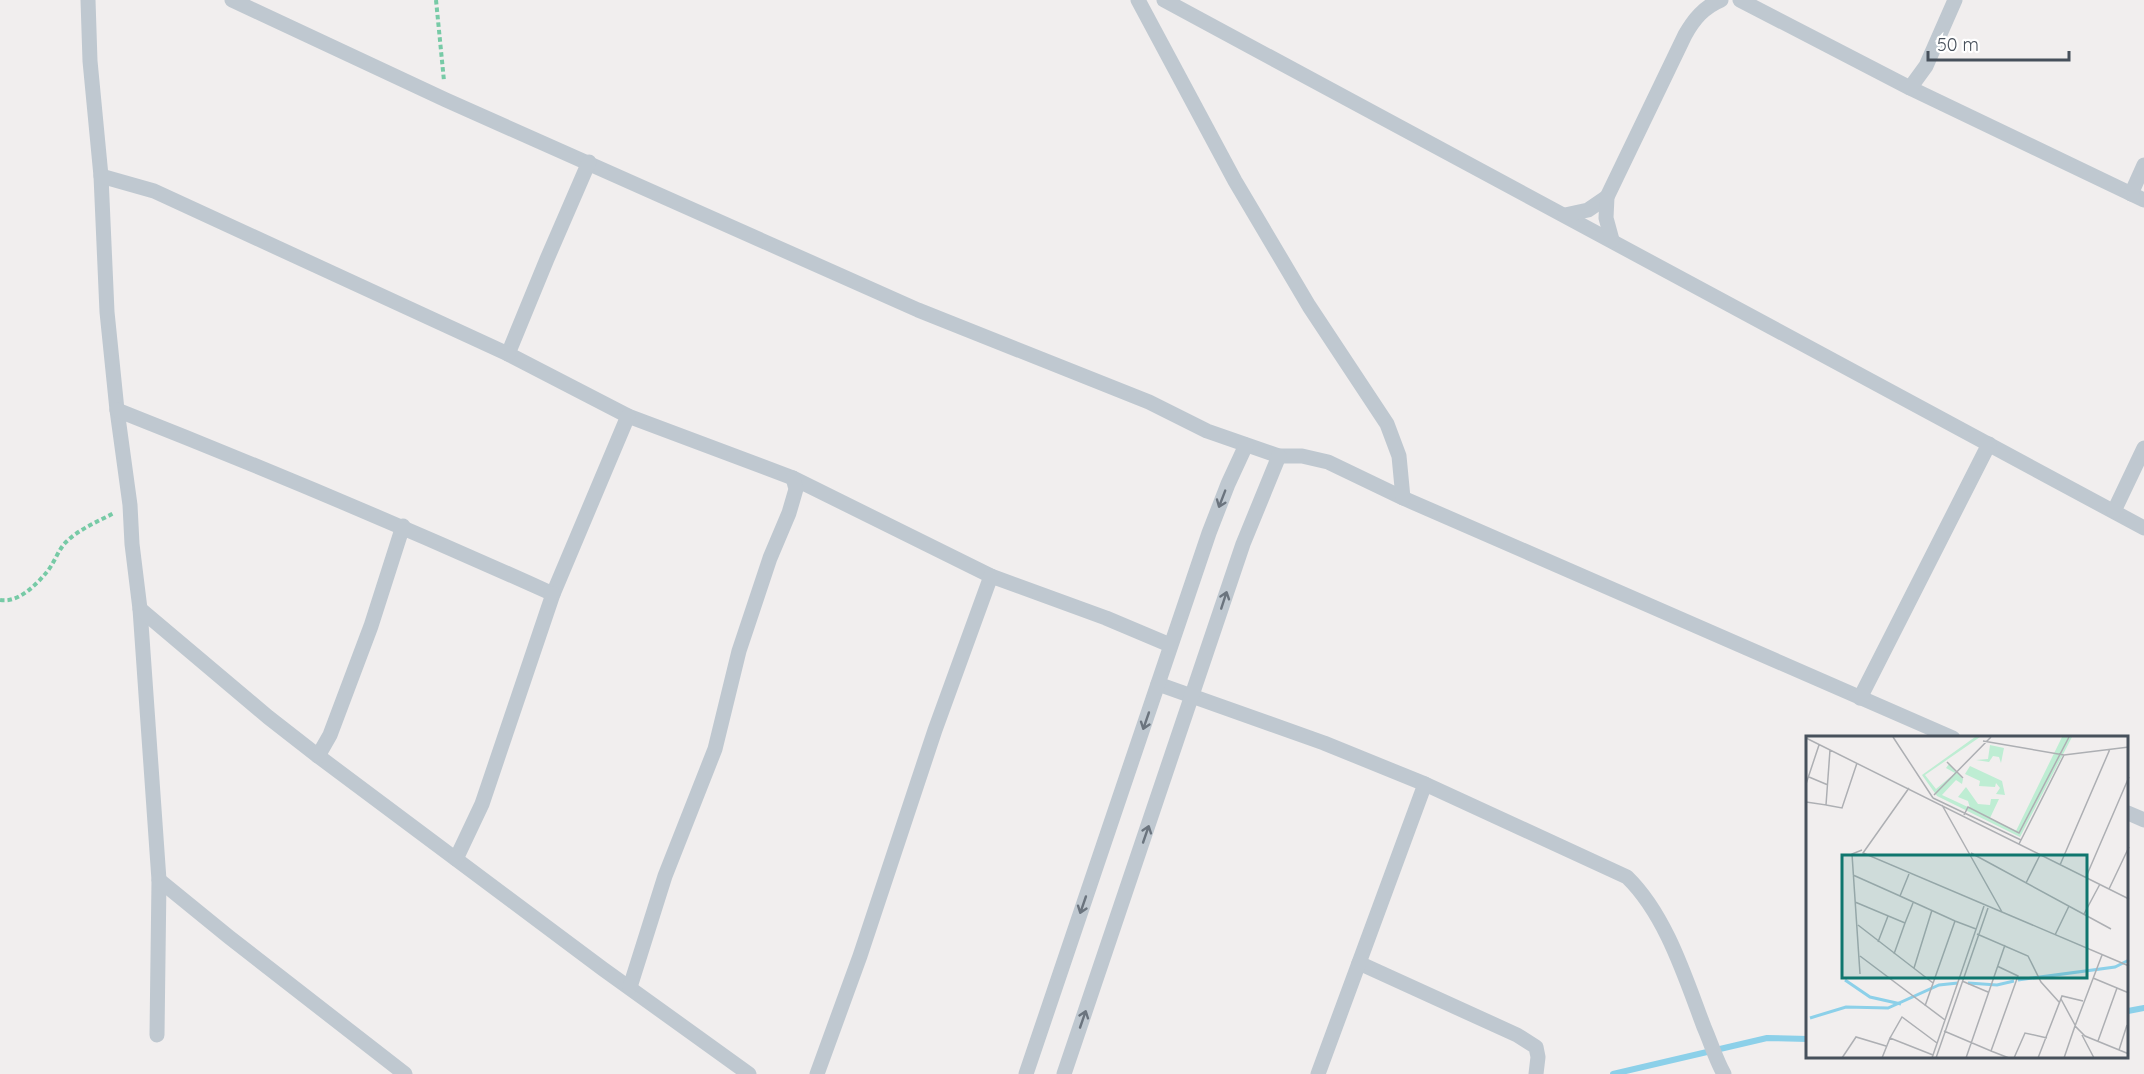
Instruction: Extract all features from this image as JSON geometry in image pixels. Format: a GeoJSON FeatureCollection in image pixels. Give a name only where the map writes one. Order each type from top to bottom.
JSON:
{"type":"FeatureCollection","features":[{"type":"Feature","properties":{"kind":"street"},"geometry":{"type":"LineString","coordinates":[[87,0],[90,61],[101,176],[107,312],[140,609],[159,880],[157,1035]]}},
{"type":"Feature","properties":{"kind":"street"},"geometry":{"type":"LineString","coordinates":[[232,0],[446,100],[918,310],[1149,402],[1207,431],[1279,456],[1302,456],[1328,462],[1403,498],[1948,736]]}},
{"type":"Feature","properties":{"kind":"street"},"geometry":{"type":"LineString","coordinates":[[1138,0],[1241,190],[1309,306],[1387,424],[1399,456],[1403,498]]}},
{"type":"Feature","properties":{"kind":"street"},"geometry":{"type":"LineString","coordinates":[[1164,0],[2144,528]]}},
{"type":"Feature","properties":{"kind":"street"},"geometry":{"type":"LineString","coordinates":[[1612,240],[1606,218],[1607,197],[1693,21],[1704,10],[1721,0]]}},
{"type":"Feature","properties":{"kind":"street"},"geometry":{"type":"LineString","coordinates":[[1740,0],[1910,88],[2137,197],[2144,165]]}},
{"type":"Feature","properties":{"kind":"street"},"geometry":{"type":"LineString","coordinates":[[1910,88],[1930,58],[1955,0]]}},
{"type":"Feature","properties":{"kind":"street"},"geometry":{"type":"LineString","coordinates":[[508,354],[589,162]]}},
{"type":"Feature","properties":{"kind":"street"},"geometry":{"type":"LineString","coordinates":[[101,176],[154,191],[508,354],[628,416],[793,478],[991,576],[1106,618],[1170,645]]}},
{"type":"Feature","properties":{"kind":"street"},"geometry":{"type":"LineString","coordinates":[[1565,215],[1588,210],[1607,197]]}},
{"type":"Feature","properties":{"kind":"street"},"geometry":{"type":"LineString","coordinates":[[117,410],[403,526],[553,594]]}},
{"type":"Feature","properties":{"kind":"street"},"geometry":{"type":"LineString","coordinates":[[456,859],[482,804],[493,774],[553,594],[628,416]]}},
{"type":"Feature","properties":{"kind":"street"},"geometry":{"type":"LineString","coordinates":[[1860,698],[1989,444]]}},
{"type":"Feature","properties":{"kind":"street"},"geometry":{"type":"LineString","coordinates":[[1026,1074],[1209,533],[1246,445]]}},
{"type":"Feature","properties":{"kind":"street"},"geometry":{"type":"LineString","coordinates":[[2114,512],[2144,448]]}},
{"type":"Feature","properties":{"kind":"street"},"geometry":{"type":"LineString","coordinates":[[1064,1074],[1243,544],[1279,456]]}},
{"type":"Feature","properties":{"kind":"street"},"geometry":{"type":"LineString","coordinates":[[630,987],[678,841],[715,749],[739,651],[796,489],[793,478]]}},
{"type":"Feature","properties":{"kind":"street"},"geometry":{"type":"LineString","coordinates":[[318,756],[330,735],[363,647],[403,526]]}},
{"type":"Feature","properties":{"kind":"street"},"geometry":{"type":"LineString","coordinates":[[817,1074],[935,730],[991,576]]}},
{"type":"Feature","properties":{"kind":"street"},"geometry":{"type":"LineString","coordinates":[[140,609],[318,756],[749,1074]]}},
{"type":"Feature","properties":{"kind":"street"},"geometry":{"type":"LineString","coordinates":[[1158,684],[1324,743],[1425,784],[1627,877],[1645,897],[1657,917],[1685,975],[1724,1074]]}},
{"type":"Feature","properties":{"kind":"street"},"geometry":{"type":"LineString","coordinates":[[1317,1074],[1425,784]]}},
{"type":"Feature","properties":{"kind":"street"},"geometry":{"type":"LineString","coordinates":[[2129,814],[2144,820]]}},
{"type":"Feature","properties":{"kind":"street"},"geometry":{"type":"LineString","coordinates":[[159,880],[229,938],[405,1074]]}},
{"type":"Feature","properties":{"kind":"street"},"geometry":{"type":"LineString","coordinates":[[1359,963],[1517,1035],[1536,1047],[1538,1057],[1536,1074]]}},
{"type":"Feature","properties":{"kind":"path"},"geometry":{"type":"LineString","coordinates":[[436,0],[446,100]]}},
{"type":"Feature","properties":{"kind":"path"},"geometry":{"type":"LineString","coordinates":[[0,600],[20,597],[46,573],[66,542],[130,505]]}},
{"type":"Feature","properties":{"kind":"waterway"},"geometry":{"type":"LineString","coordinates":[[2129,1011],[2144,1008]]}},
{"type":"Feature","properties":{"kind":"waterway"},"geometry":{"type":"LineString","coordinates":[[1613,1074],[1767,1038],[1806,1039]]}}]}
